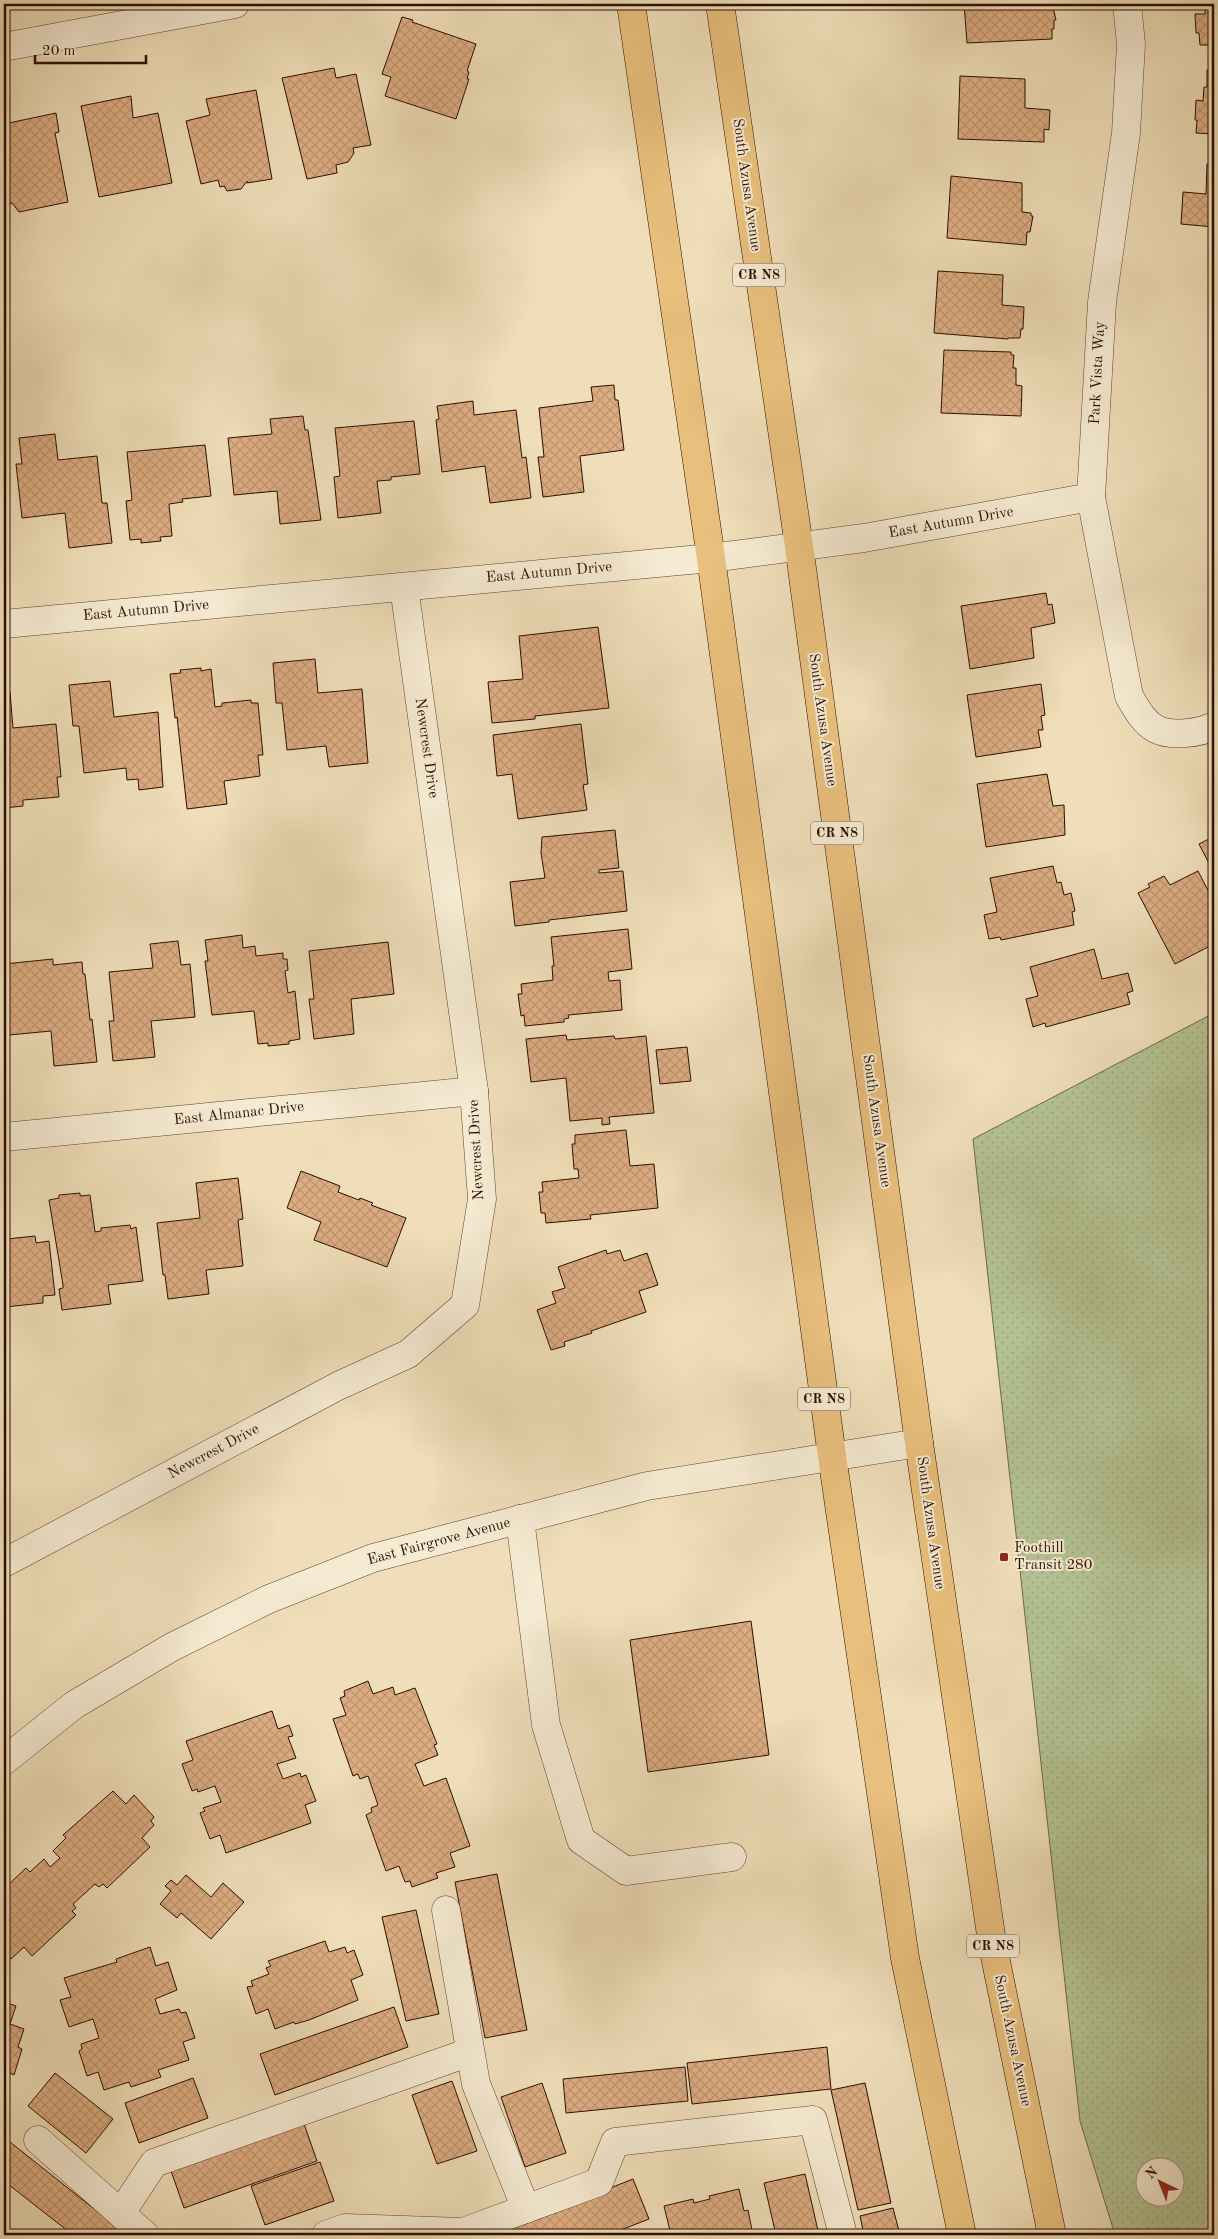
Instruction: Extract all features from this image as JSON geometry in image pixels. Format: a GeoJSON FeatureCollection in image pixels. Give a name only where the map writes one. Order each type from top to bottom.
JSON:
{"type":"FeatureCollection","features":[{"type":"Feature","properties":{"kind":"main road","name":"CR N8"},"geometry":{"type":"LineString","coordinates":[[631,4],[711,558],[832,1456],[904,1958],[962,2235]]}},
{"type":"Feature","properties":{"kind":"main road","name":"South Azusa Avenue"},"geometry":{"type":"LineString","coordinates":[[720,4],[798,546],[919,1443],[992,1942],[1052,2235]]}},
{"type":"Feature","properties":{"kind":"street"},"geometry":{"type":"LineString","coordinates":[[4,47],[235,4]]}},
{"type":"Feature","properties":{"kind":"street","name":"Park Vista Way"},"geometry":{"type":"LineString","coordinates":[[1127,4],[1130,44],[1126,133],[1102,302],[1091,497],[1128,696],[1140,715],[1157,729],[1179,733],[1203,731],[1214,726]]}},
{"type":"Feature","properties":{"kind":"street","name":"East Autumn Drive"},"geometry":{"type":"LineString","coordinates":[[4,624],[711,558],[864,538],[1091,497]]}},
{"type":"Feature","properties":{"kind":"street","name":"Newcrest Drive"},"geometry":{"type":"LineString","coordinates":[[4,1564],[338,1386],[408,1354],[465,1305],[482,1199],[474,1090],[404,587]]}},
{"type":"Feature","properties":{"kind":"street","name":"East Almanac Drive"},"geometry":{"type":"LineString","coordinates":[[4,1137],[474,1090]]}},
{"type":"Feature","properties":{"kind":"street","name":"East Fairgrove Avenue"},"geometry":{"type":"LineString","coordinates":[[4,1760],[74,1705],[172,1647],[269,1599],[373,1558],[647,1486],[919,1443]]}},
{"type":"Feature","properties":{"kind":"street"},"geometry":{"type":"LineString","coordinates":[[520,1519],[546,1726],[581,1840],[626,1872],[732,1857]]}},
{"type":"Feature","properties":{"kind":"street"},"geometry":{"type":"LineString","coordinates":[[446,1910],[476,2084],[526,2209]]}},
{"type":"Feature","properties":{"kind":"street"},"geometry":{"type":"LineString","coordinates":[[120,2213],[154,2163],[470,2052]]}},
{"type":"Feature","properties":{"kind":"street"},"geometry":{"type":"LineString","coordinates":[[326,2235],[345,2228],[463,2232],[599,2182],[615,2142],[813,2120],[843,2235]]}},
{"type":"Feature","properties":{"kind":"street"},"geometry":{"type":"LineString","coordinates":[[38,2140],[145,2235]]}},
{"type":"Feature","properties":{"kind":"green space"},"geometry":{"type":"Polygon","coordinates":[[[1214,1013],[1214,2235],[1115,2235],[1080,2121],[973,1139],[1214,1013]]]}},
{"type":"Feature","properties":{"kind":"building"},"geometry":{"type":"Polygon","coordinates":[[[964,4],[1031,4],[1031,8],[1053,7],[1056,20],[1054,20],[1054,29],[1052,29],[1052,39],[967,43],[964,4]]]}},
{"type":"Feature","properties":{"kind":"building"},"geometry":{"type":"Polygon","coordinates":[[[1205,4],[1214,4],[1214,45],[1200,45],[1199,33],[1196,33],[1195,14],[1205,14],[1205,4]]]}},
{"type":"Feature","properties":{"kind":"building"},"geometry":{"type":"Polygon","coordinates":[[[402,17],[476,44],[467,71],[469,72],[467,79],[469,79],[456,119],[385,96],[391,77],[382,74],[402,17]]]}},
{"type":"Feature","properties":{"kind":"building"},"geometry":{"type":"Polygon","coordinates":[[[334,68],[336,78],[356,74],[371,145],[353,148],[354,153],[348,162],[336,165],[337,173],[307,179],[282,78],[334,68]]]}},
{"type":"Feature","properties":{"kind":"building"},"geometry":{"type":"Polygon","coordinates":[[[1207,70],[1214,71],[1214,134],[1196,133],[1196,100],[1203,101],[1204,87],[1207,87],[1207,70]]]}},
{"type":"Feature","properties":{"kind":"building"},"geometry":{"type":"Polygon","coordinates":[[[960,76],[1025,79],[1025,108],[1050,110],[1049,130],[1044,129],[1044,142],[958,139],[960,76]]]}},
{"type":"Feature","properties":{"kind":"building"},"geometry":{"type":"Polygon","coordinates":[[[256,90],[272,179],[247,183],[247,181],[241,189],[227,191],[224,186],[220,187],[218,180],[201,184],[186,121],[210,115],[206,99],[256,90]]]}},
{"type":"Feature","properties":{"kind":"building"},"geometry":{"type":"Polygon","coordinates":[[[131,96],[133,118],[158,113],[172,183],[99,197],[81,106],[131,96]]]}},
{"type":"Feature","properties":{"kind":"building"},"geometry":{"type":"Polygon","coordinates":[[[56,113],[59,132],[55,133],[68,202],[19,212],[12,203],[4,205],[4,143],[6,143],[4,124],[56,113]]]}},
{"type":"Feature","properties":{"kind":"building"},"geometry":{"type":"Polygon","coordinates":[[[1207,164],[1214,164],[1214,227],[1181,224],[1183,192],[1206,194],[1207,164]]]}},
{"type":"Feature","properties":{"kind":"building"},"geometry":{"type":"Polygon","coordinates":[[[951,176],[1022,183],[1022,212],[1031,213],[1031,216],[1033,216],[1030,232],[1027,232],[1026,245],[947,238],[951,176]]]}},
{"type":"Feature","properties":{"kind":"building"},"geometry":{"type":"Polygon","coordinates":[[[938,271],[1003,275],[1002,305],[1024,307],[1023,329],[1021,329],[1020,338],[1008,339],[934,333],[938,271]]]}},
{"type":"Feature","properties":{"kind":"building"},"geometry":{"type":"Polygon","coordinates":[[[944,350],[1011,352],[1011,355],[1014,355],[1013,368],[1016,368],[1016,385],[1022,386],[1021,416],[941,413],[944,350]]]}},
{"type":"Feature","properties":{"kind":"building"},"geometry":{"type":"Polygon","coordinates":[[[614,385],[615,400],[618,400],[624,450],[580,456],[584,492],[543,497],[538,457],[544,457],[539,408],[593,401],[591,387],[614,385]]]}},
{"type":"Feature","properties":{"kind":"building"},"geometry":{"type":"Polygon","coordinates":[[[473,401],[474,415],[516,410],[522,458],[526,457],[531,498],[490,503],[485,466],[442,472],[436,420],[439,419],[437,406],[473,401]]]}},
{"type":"Feature","properties":{"kind":"building"},"geometry":{"type":"Polygon","coordinates":[[[303,416],[305,430],[308,430],[321,520],[280,524],[277,491],[234,495],[228,438],[272,434],[270,419],[303,416]]]}},
{"type":"Feature","properties":{"kind":"building"},"geometry":{"type":"Polygon","coordinates":[[[414,421],[420,474],[391,477],[391,480],[377,481],[381,513],[338,518],[334,477],[340,476],[335,428],[414,421]]]}},
{"type":"Feature","properties":{"kind":"building"},"geometry":{"type":"Polygon","coordinates":[[[55,434],[58,460],[97,456],[102,503],[107,503],[112,543],[69,548],[65,513],[22,518],[16,464],[22,464],[19,438],[55,434]]]}},
{"type":"Feature","properties":{"kind":"building"},"geometry":{"type":"Polygon","coordinates":[[[205,445],[211,496],[182,499],[183,502],[169,504],[172,536],[160,537],[161,541],[141,543],[141,539],[130,540],[126,501],[132,500],[127,452],[205,445]]]}},
{"type":"Feature","properties":{"kind":"building"},"geometry":{"type":"Polygon","coordinates":[[[1046,593],[1048,605],[1052,604],[1055,623],[1031,628],[1034,658],[970,669],[961,606],[1046,593]]]}},
{"type":"Feature","properties":{"kind":"building"},"geometry":{"type":"Polygon","coordinates":[[[598,627],[609,708],[535,716],[535,719],[492,723],[488,682],[523,679],[519,636],[598,627]]]}},
{"type":"Feature","properties":{"kind":"building"},"geometry":{"type":"Polygon","coordinates":[[[315,659],[318,693],[362,689],[368,763],[329,767],[326,746],[287,750],[282,703],[276,703],[273,663],[315,659]]]}},
{"type":"Feature","properties":{"kind":"building"},"geometry":{"type":"Polygon","coordinates":[[[201,668],[201,671],[211,669],[215,707],[222,706],[222,703],[251,700],[251,703],[258,703],[263,755],[258,755],[260,776],[224,781],[227,804],[187,809],[177,717],[175,718],[170,674],[181,673],[180,670],[201,668]]]}},
{"type":"Feature","properties":{"kind":"building"},"geometry":{"type":"Polygon","coordinates":[[[110,681],[114,717],[158,712],[163,787],[139,790],[138,779],[127,780],[126,768],[84,773],[79,726],[73,726],[69,685],[110,681]]]}},
{"type":"Feature","properties":{"kind":"building"},"geometry":{"type":"Polygon","coordinates":[[[1041,684],[1045,715],[1041,716],[1043,730],[1038,730],[1041,747],[976,757],[967,695],[1041,684]]]}},
{"type":"Feature","properties":{"kind":"building"},"geometry":{"type":"Polygon","coordinates":[[[10,692],[13,728],[56,724],[61,777],[57,777],[59,797],[23,800],[23,806],[4,808],[4,693],[10,692]]]}},
{"type":"Feature","properties":{"kind":"building"},"geometry":{"type":"Polygon","coordinates":[[[581,724],[588,784],[583,785],[587,810],[518,819],[512,774],[497,776],[493,735],[581,724]]]}},
{"type":"Feature","properties":{"kind":"building"},"geometry":{"type":"Polygon","coordinates":[[[1047,774],[1053,806],[1064,805],[1065,835],[986,847],[977,784],[1047,774]]]}},
{"type":"Feature","properties":{"kind":"building"},"geometry":{"type":"Polygon","coordinates":[[[615,830],[619,868],[599,870],[599,873],[623,871],[627,911],[515,926],[510,882],[545,878],[541,853],[542,837],[615,830]]]}},
{"type":"Feature","properties":{"kind":"building"},"geometry":{"type":"Polygon","coordinates":[[[1214,830],[1214,873],[1199,844],[1211,838],[1208,833],[1214,830]]]}},
{"type":"Feature","properties":{"kind":"building"},"geometry":{"type":"Polygon","coordinates":[[[1053,866],[1057,883],[1061,882],[1064,895],[1071,893],[1075,911],[1072,912],[1074,925],[1001,940],[1000,937],[989,939],[984,915],[997,912],[990,878],[1053,866]]]}},
{"type":"Feature","properties":{"kind":"building"},"geometry":{"type":"Polygon","coordinates":[[[1198,871],[1214,902],[1214,944],[1175,964],[1138,893],[1150,887],[1148,884],[1164,876],[1170,885],[1198,871]]]}},
{"type":"Feature","properties":{"kind":"building"},"geometry":{"type":"Polygon","coordinates":[[[628,929],[632,969],[608,972],[609,981],[620,980],[622,1010],[568,1015],[569,1018],[564,1019],[564,1022],[525,1026],[524,1015],[521,1016],[518,994],[522,994],[521,984],[553,980],[552,966],[554,966],[551,937],[628,929]]]}},
{"type":"Feature","properties":{"kind":"building"},"geometry":{"type":"Polygon","coordinates":[[[242,935],[243,948],[255,946],[256,956],[283,953],[283,959],[287,959],[288,970],[285,971],[288,993],[295,991],[300,1039],[289,1041],[289,1044],[268,1046],[268,1043],[258,1044],[254,1011],[212,1015],[205,961],[208,961],[205,940],[242,935]]]}},
{"type":"Feature","properties":{"kind":"building"},"geometry":{"type":"Polygon","coordinates":[[[178,941],[181,965],[190,964],[195,1017],[151,1021],[155,1057],[113,1061],[109,1021],[114,1021],[109,972],[153,968],[150,944],[178,941]]]}},
{"type":"Feature","properties":{"kind":"building"},"geometry":{"type":"Polygon","coordinates":[[[388,942],[394,994],[351,999],[354,1034],[314,1039],[309,999],[314,999],[309,951],[388,942]]]}},
{"type":"Feature","properties":{"kind":"building"},"geometry":{"type":"Polygon","coordinates":[[[1094,949],[1102,979],[1128,973],[1133,991],[1127,993],[1130,1004],[1046,1027],[1045,1023],[1033,1027],[1026,999],[1038,996],[1030,967],[1094,949]]]}},
{"type":"Feature","properties":{"kind":"building"},"geometry":{"type":"Polygon","coordinates":[[[53,959],[53,965],[82,962],[97,1062],[54,1066],[51,1031],[9,1035],[4,989],[4,964],[53,959]]]}},
{"type":"Feature","properties":{"kind":"building"},"geometry":{"type":"Polygon","coordinates":[[[566,1035],[567,1040],[614,1036],[615,1039],[646,1036],[654,1113],[609,1117],[610,1124],[602,1125],[602,1118],[570,1121],[566,1078],[531,1082],[526,1039],[566,1035]]]}},
{"type":"Feature","properties":{"kind":"building"},"geometry":{"type":"Polygon","coordinates":[[[687,1047],[691,1081],[660,1084],[656,1050],[687,1047]]]}},
{"type":"Feature","properties":{"kind":"building"},"geometry":{"type":"Polygon","coordinates":[[[626,1130],[630,1166],[654,1164],[658,1208],[590,1215],[591,1219],[546,1223],[545,1213],[541,1213],[539,1192],[543,1192],[542,1182],[579,1178],[578,1169],[574,1169],[572,1144],[575,1144],[575,1135],[626,1130]]]}},
{"type":"Feature","properties":{"kind":"building"},"geometry":{"type":"Polygon","coordinates":[[[301,1171],[340,1186],[338,1192],[359,1200],[360,1198],[373,1203],[371,1205],[406,1218],[387,1267],[314,1240],[321,1222],[287,1208],[301,1171]]]}},
{"type":"Feature","properties":{"kind":"building"},"geometry":{"type":"Polygon","coordinates":[[[238,1178],[243,1219],[238,1220],[243,1266],[206,1270],[209,1294],[168,1299],[165,1275],[163,1275],[157,1223],[200,1218],[196,1183],[238,1178]]]}},
{"type":"Feature","properties":{"kind":"building"},"geometry":{"type":"Polygon","coordinates":[[[80,1193],[80,1196],[90,1195],[95,1232],[101,1231],[101,1228],[130,1225],[131,1229],[136,1227],[143,1281],[108,1285],[111,1304],[62,1310],[59,1289],[63,1288],[63,1285],[49,1200],[59,1198],[59,1195],[80,1193]]]}},
{"type":"Feature","properties":{"kind":"building"},"geometry":{"type":"Polygon","coordinates":[[[35,1236],[36,1243],[49,1241],[55,1295],[43,1296],[43,1303],[5,1307],[4,1237],[7,1237],[7,1239],[35,1236]]]}},
{"type":"Feature","properties":{"kind":"building"},"geometry":{"type":"Polygon","coordinates":[[[606,1250],[607,1254],[620,1250],[624,1261],[647,1253],[658,1285],[639,1291],[646,1312],[591,1331],[592,1333],[564,1342],[565,1346],[551,1350],[537,1310],[556,1303],[552,1292],[565,1288],[558,1267],[606,1250]]]}},
{"type":"Feature","properties":{"kind":"building"},"geometry":{"type":"Polygon","coordinates":[[[751,1621],[769,1755],[648,1772],[630,1640],[751,1621]]]}},
{"type":"Feature","properties":{"kind":"building"},"geometry":{"type":"Polygon","coordinates":[[[368,1681],[373,1694],[393,1687],[395,1695],[415,1688],[437,1744],[434,1745],[438,1755],[415,1764],[424,1786],[446,1778],[470,1846],[450,1853],[455,1867],[436,1873],[438,1878],[412,1887],[410,1881],[405,1882],[399,1866],[386,1871],[366,1815],[372,1812],[371,1808],[378,1805],[368,1776],[360,1779],[358,1774],[353,1776],[333,1719],[346,1715],[340,1698],[345,1696],[344,1691],[368,1681]]]}},
{"type":"Feature","properties":{"kind":"building"},"geometry":{"type":"Polygon","coordinates":[[[272,1711],[278,1729],[289,1725],[293,1736],[288,1737],[296,1758],[277,1764],[283,1779],[300,1773],[301,1777],[306,1775],[316,1801],[305,1805],[311,1823],[226,1853],[220,1835],[210,1839],[200,1813],[205,1811],[203,1808],[221,1802],[215,1786],[198,1792],[197,1789],[192,1791],[182,1764],[193,1760],[186,1741],[272,1711]]]}},
{"type":"Feature","properties":{"kind":"building"},"geometry":{"type":"Polygon","coordinates":[[[113,1791],[126,1804],[134,1795],[154,1817],[151,1821],[154,1825],[142,1838],[150,1847],[107,1888],[103,1884],[99,1887],[95,1884],[73,1904],[76,1908],[72,1911],[76,1915],[32,1956],[24,1947],[11,1959],[7,1955],[4,1958],[4,1889],[26,1868],[30,1872],[44,1859],[50,1867],[60,1858],[53,1851],[66,1838],[63,1835],[113,1791]]]}},
{"type":"Feature","properties":{"kind":"building"},"geometry":{"type":"Polygon","coordinates":[[[497,1874],[527,2030],[485,2038],[455,1882],[497,1874]]]}},
{"type":"Feature","properties":{"kind":"building"},"geometry":{"type":"Polygon","coordinates":[[[186,1875],[211,1897],[223,1883],[244,1902],[211,1939],[181,1913],[177,1918],[160,1904],[171,1891],[165,1886],[171,1880],[177,1885],[186,1875]]]}},
{"type":"Feature","properties":{"kind":"building"},"geometry":{"type":"Polygon","coordinates":[[[416,1910],[439,2014],[406,2021],[382,1917],[416,1910]]]}},
{"type":"Feature","properties":{"kind":"building"},"geometry":{"type":"Polygon","coordinates":[[[325,1941],[329,1952],[345,1947],[347,1953],[354,1950],[363,1975],[351,1980],[358,2000],[309,2020],[295,2024],[294,2022],[275,2029],[268,2009],[256,2014],[247,1987],[253,1986],[251,1981],[269,1974],[266,1968],[271,1966],[268,1961],[325,1941]]]}},
{"type":"Feature","properties":{"kind":"building"},"geometry":{"type":"Polygon","coordinates":[[[150,1947],[156,1966],[168,1962],[177,1990],[155,1999],[160,2014],[179,2009],[181,2013],[186,2012],[195,2038],[183,2042],[189,2060],[158,2070],[161,2077],[131,2087],[129,2082],[104,2090],[98,2072],[87,2076],[79,2051],[82,2049],[81,2044],[99,2038],[93,2019],[69,2027],[60,2000],[71,1997],[64,1978],[117,1962],[116,1959],[150,1947]]]}},
{"type":"Feature","properties":{"kind":"building"},"geometry":{"type":"Polygon","coordinates":[[[4,2002],[16,2006],[10,2024],[24,2029],[18,2047],[22,2049],[14,2075],[10,2073],[8,2077],[4,2076],[4,2002]]]}},
{"type":"Feature","properties":{"kind":"building"},"geometry":{"type":"Polygon","coordinates":[[[394,2007],[408,2047],[275,2095],[260,2054],[394,2007]]]}},
{"type":"Feature","properties":{"kind":"building"},"geometry":{"type":"Polygon","coordinates":[[[827,2047],[831,2089],[692,2104],[687,2063],[827,2047]]]}},
{"type":"Feature","properties":{"kind":"building"},"geometry":{"type":"Polygon","coordinates":[[[685,2067],[688,2101],[566,2113],[563,2079],[685,2067]]]}},
{"type":"Feature","properties":{"kind":"building"},"geometry":{"type":"Polygon","coordinates":[[[55,2073],[113,2119],[86,2153],[28,2106],[55,2073]]]}},
{"type":"Feature","properties":{"kind":"building"},"geometry":{"type":"Polygon","coordinates":[[[193,2078],[208,2118],[139,2143],[125,2103],[193,2078]]]}},
{"type":"Feature","properties":{"kind":"building"},"geometry":{"type":"Polygon","coordinates":[[[452,2081],[477,2151],[437,2164],[412,2095],[452,2081]]]}},
{"type":"Feature","properties":{"kind":"building"},"geometry":{"type":"Polygon","coordinates":[[[542,2083],[566,2153],[525,2167],[501,2097],[542,2083]]]}},
{"type":"Feature","properties":{"kind":"building"},"geometry":{"type":"Polygon","coordinates":[[[865,2083],[891,2203],[858,2210],[831,2090],[865,2083]]]}},
{"type":"Feature","properties":{"kind":"building"},"geometry":{"type":"Polygon","coordinates":[[[303,2121],[317,2161],[184,2208],[170,2168],[303,2121]]]}},
{"type":"Feature","properties":{"kind":"building"},"geometry":{"type":"Polygon","coordinates":[[[10,2142],[127,2235],[73,2235],[4,2181],[4,2150],[10,2142]]]}},
{"type":"Feature","properties":{"kind":"building"},"geometry":{"type":"Polygon","coordinates":[[[320,2162],[334,2201],[265,2225],[251,2186],[320,2162]]]}},
{"type":"Feature","properties":{"kind":"building"},"geometry":{"type":"Polygon","coordinates":[[[805,2174],[819,2235],[776,2235],[764,2183],[805,2174]]]}},
{"type":"Feature","properties":{"kind":"building"},"geometry":{"type":"Polygon","coordinates":[[[633,2179],[649,2219],[608,2235],[504,2235],[502,2231],[633,2179]]]}},
{"type":"Feature","properties":{"kind":"building"},"geometry":{"type":"Polygon","coordinates":[[[739,2189],[744,2211],[748,2210],[753,2235],[671,2235],[664,2206],[693,2199],[694,2203],[710,2199],[709,2196],[739,2189]]]}},
{"type":"Feature","properties":{"kind":"building"},"geometry":{"type":"Polygon","coordinates":[[[893,2208],[900,2235],[864,2235],[860,2216],[893,2208]]]}},
{"type":"Feature","properties":{"kind":"place","name":"Foothill Transit 280"},"geometry":{"type":"Point","coordinates":[1004,1557]}}]}
